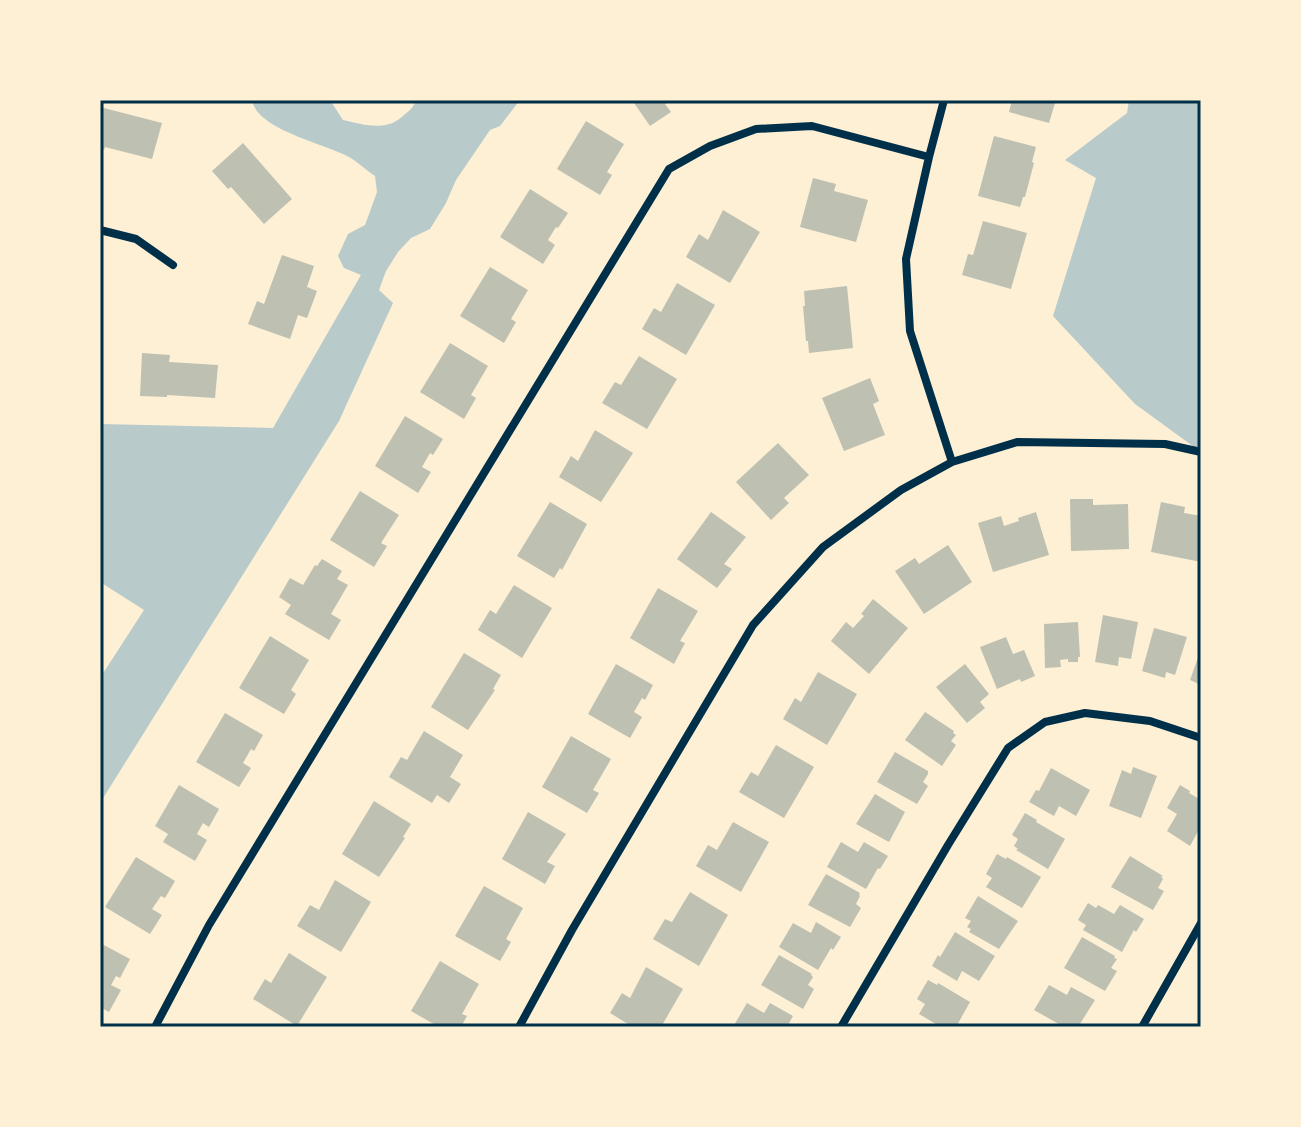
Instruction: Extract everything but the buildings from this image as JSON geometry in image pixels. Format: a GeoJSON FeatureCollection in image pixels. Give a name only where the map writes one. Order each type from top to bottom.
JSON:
{"type":"FeatureCollection","features":[{"type":"Feature","properties":{"kind":"street"},"geometry":{"type":"LineString","coordinates":[[944,100],[906,259],[910,331],[952,462]]}},
{"type":"Feature","properties":{"kind":"street"},"geometry":{"type":"LineString","coordinates":[[155,1027],[209,925],[669,169],[710,146],[756,129],[812,126],[929,157]]}},
{"type":"Feature","properties":{"kind":"street"},"geometry":{"type":"LineString","coordinates":[[100,230],[136,239],[173,265]]}},
{"type":"Feature","properties":{"kind":"street"},"geometry":{"type":"LineString","coordinates":[[519,1027],[572,930],[753,625],[823,547],[901,490],[952,462],[1017,442],[1165,444],[1201,452]]}},
{"type":"Feature","properties":{"kind":"street"},"geometry":{"type":"LineString","coordinates":[[841,1027],[1008,748],[1045,722],[1085,713],[1150,721],[1201,738]]}},
{"type":"Feature","properties":{"kind":"street"},"geometry":{"type":"LineString","coordinates":[[1142,1027],[1201,923]]}},
{"type":"Feature","properties":{"kind":"shaded area"},"geometry":{"type":"Polygon","coordinates":[[[252,100],[330,100],[343,120],[375,126],[397,120],[412,108],[416,100],[520,100],[500,126],[490,130],[456,180],[430,229],[411,238],[386,271],[379,290],[393,303],[339,421],[100,803],[100,678],[144,610],[100,582],[100,424],[273,428],[361,275],[344,268],[338,256],[348,234],[365,225],[377,192],[375,176],[349,157],[278,128],[266,120],[252,100]]]}},
{"type":"Feature","properties":{"kind":"shaded area"},"geometry":{"type":"Polygon","coordinates":[[[1129,100],[1201,100],[1201,452],[1135,404],[1053,316],[1096,178],[1065,160],[1127,113],[1129,100]]]}}]}
